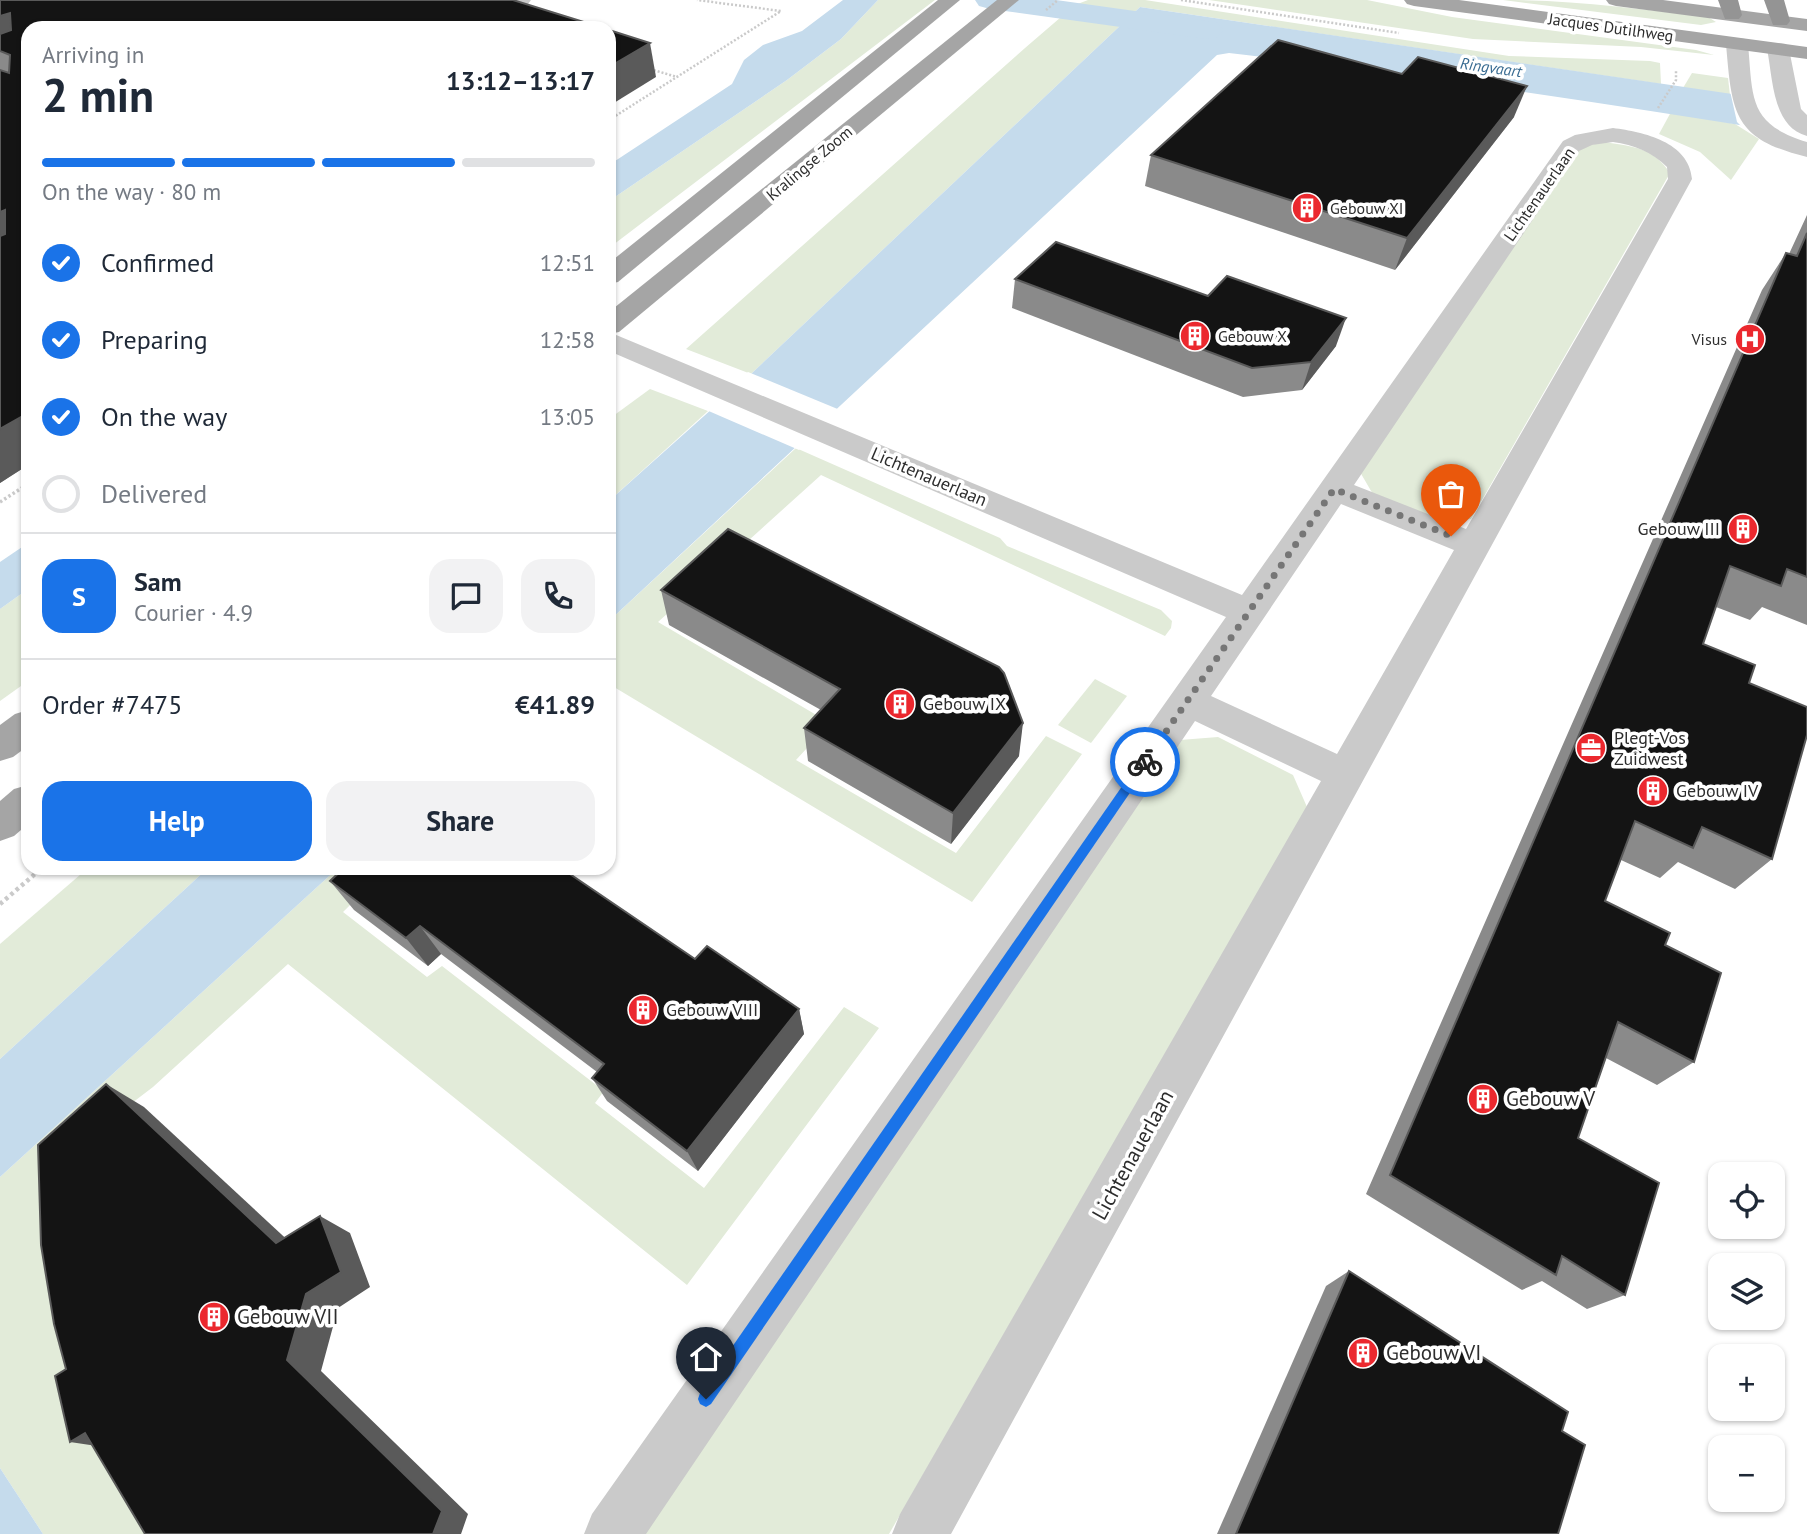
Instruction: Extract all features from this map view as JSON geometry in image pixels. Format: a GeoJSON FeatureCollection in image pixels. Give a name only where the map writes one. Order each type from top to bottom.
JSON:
{"type":"FeatureCollection","features":[{"type":"Feature","properties":{"kind":"highway"},"geometry":{"type":"LineString","coordinates":[[1774,0],[1780,21]]}},
{"type":"Feature","properties":{"kind":"main road"},"geometry":{"type":"LineString","coordinates":[[616,270],[950,0]]}},
{"type":"Feature","properties":{"kind":"main road","name":"Kralingse Zoom"},"geometry":{"type":"LineString","coordinates":[[616,320],[1009,0]]}},
{"type":"Feature","properties":{"kind":"main road","name":"Jacques Dutilhweg"},"geometry":{"type":"LineString","coordinates":[[1414,0],[1807,53]]}},
{"type":"Feature","properties":{"kind":"main road","name":"Jacques Dutilhweg"},"geometry":{"type":"LineString","coordinates":[[1616,0],[1730,7],[1780,21],[1807,25]]}},
{"type":"Feature","properties":{"kind":"main road"},"geometry":{"type":"LineString","coordinates":[[1730,7],[1737,44]]}},
{"type":"Feature","properties":{"kind":"main road"},"geometry":{"type":"LineString","coordinates":[[1778,49],[1780,21]]}},
{"type":"Feature","properties":{"kind":"main road"},"geometry":{"type":"LineString","coordinates":[[0,746],[21,730]]}},
{"type":"Feature","properties":{"kind":"main road"},"geometry":{"type":"LineString","coordinates":[[0,824],[21,807]]}},
{"type":"Feature","properties":{"kind":"street"},"geometry":{"type":"LineString","coordinates":[[480,21],[521,0]]}},
{"type":"Feature","properties":{"kind":"street"},"geometry":{"type":"LineString","coordinates":[[1737,44],[1747,116],[1755,127],[1773,140],[1807,150]]}},
{"type":"Feature","properties":{"kind":"street"},"geometry":{"type":"LineString","coordinates":[[1778,49],[1790,111],[1807,129]]}},
{"type":"Feature","properties":{"kind":"street","name":"Lichtenauerlaan"},"geometry":{"type":"LineString","coordinates":[[612,1534],[1571,146],[1579,140],[1606,135],[1653,145],[1679,165],[1680,178],[920,1534]]}},
{"type":"Feature","properties":{"kind":"street","name":"Lichtenauerlaan"},"geometry":{"type":"LineString","coordinates":[[616,344],[1249,612]]}},
{"type":"Feature","properties":{"kind":"street"},"geometry":{"type":"LineString","coordinates":[[1334,489],[1474,545]]}},
{"type":"Feature","properties":{"kind":"street"},"geometry":{"type":"LineString","coordinates":[[1187,701],[1345,775]]}},
{"type":"Feature","properties":{"kind":"path"},"geometry":{"type":"LineString","coordinates":[[616,116],[781,11],[697,0]]}},
{"type":"Feature","properties":{"kind":"path"},"geometry":{"type":"LineString","coordinates":[[642,66],[677,77]]}},
{"type":"Feature","properties":{"kind":"path"},"geometry":{"type":"LineString","coordinates":[[1656,111],[1676,80]]}},
{"type":"Feature","properties":{"kind":"path"},"geometry":{"type":"LineString","coordinates":[[0,502],[21,488]]}},
{"type":"Feature","properties":{"kind":"path"},"geometry":{"type":"LineString","coordinates":[[0,904],[34,875]]}},
{"type":"Feature","properties":{"kind":"green space"},"geometry":{"type":"Polygon","coordinates":[[[878,0],[935,0],[616,243],[616,196],[787,80],[841,39],[878,0]]]}},
{"type":"Feature","properties":{"kind":"green space"},"geometry":{"type":"Polygon","coordinates":[[[1088,0],[1145,0],[1509,56],[1650,61],[1660,63],[1661,84],[1140,7],[751,374],[686,349],[1025,48],[1075,5],[1088,0]]]}},
{"type":"Feature","properties":{"kind":"green space"},"geometry":{"type":"Polygon","coordinates":[[[1209,0],[1367,0],[1452,17],[1696,50],[1714,55],[1641,47],[1473,39],[1209,0]]]}},
{"type":"Feature","properties":{"kind":"green space"},"geometry":{"type":"Polygon","coordinates":[[[1503,0],[1631,8],[1708,17],[1716,22],[1701,25],[1503,0]]]}},
{"type":"Feature","properties":{"kind":"green space"},"geometry":{"type":"Polygon","coordinates":[[[1692,73],[1728,78],[1730,95],[1683,88],[1692,73]]]}},
{"type":"Feature","properties":{"kind":"green space"},"geometry":{"type":"Polygon","coordinates":[[[1671,112],[1735,124],[1759,139],[1731,180],[1700,152],[1659,134],[1671,112]]]}},
{"type":"Feature","properties":{"kind":"green space"},"geometry":{"type":"Polygon","coordinates":[[[1605,142],[1650,153],[1664,164],[1670,173],[1471,519],[1438,522],[1374,496],[1360,472],[1581,147],[1605,142]]]}},
{"type":"Feature","properties":{"kind":"green space"},"geometry":{"type":"Polygon","coordinates":[[[650,389],[708,411],[616,495],[616,414],[650,389]]]}},
{"type":"Feature","properties":{"kind":"green space"},"geometry":{"type":"Polygon","coordinates":[[[796,448],[1000,538],[1007,546],[1161,610],[1172,621],[1165,636],[821,475],[658,622],[830,723],[796,760],[956,853],[1046,736],[1082,754],[972,902],[616,688],[616,615],[796,448]]]}},
{"type":"Feature","properties":{"kind":"green space"},"geometry":{"type":"Polygon","coordinates":[[[21,594],[21,686],[0,701],[0,609],[21,594]]]}},
{"type":"Feature","properties":{"kind":"green space"},"geometry":{"type":"Polygon","coordinates":[[[1095,679],[1127,696],[1091,743],[1058,725],[1095,679]]]}},
{"type":"Feature","properties":{"kind":"green space"},"geometry":{"type":"Polygon","coordinates":[[[1218,737],[1293,775],[1307,807],[889,1534],[639,1534],[1180,740],[1218,737]]]}},
{"type":"Feature","properties":{"kind":"green space"},"geometry":{"type":"Polygon","coordinates":[[[80,875],[200,875],[0,1059],[0,944],[80,875]]]}},
{"type":"Feature","properties":{"kind":"green space"},"geometry":{"type":"Polygon","coordinates":[[[330,875],[381,875],[343,912],[427,977],[442,966],[604,1091],[595,1103],[704,1188],[844,1007],[879,1028],[687,1285],[288,964],[153,1087],[107,1122],[164,1534],[43,1534],[0,1468],[0,1177],[330,875]]]}},
{"type":"Feature","properties":{"kind":"water"},"geometry":{"type":"Polygon","coordinates":[[[843,0],[878,0],[841,39],[787,80],[616,196],[616,160],[732,84],[744,60],[763,45],[802,31],[843,0]]]}},
{"type":"Feature","properties":{"kind":"water","name":"Ringvaart"},"geometry":{"type":"Polygon","coordinates":[[[1140,7],[1807,105],[1807,136],[1446,81],[1229,53],[1217,55],[616,614],[616,495],[751,374],[1140,7]]]}},
{"type":"Feature","properties":{"kind":"water"},"geometry":{"type":"Polygon","coordinates":[[[21,548],[21,594],[0,609],[0,562],[21,548]]]}},
{"type":"Feature","properties":{"kind":"water"},"geometry":{"type":"Polygon","coordinates":[[[200,875],[330,875],[0,1177],[0,1059],[200,875]]]}},
{"type":"Feature","properties":{"kind":"water"},"geometry":{"type":"Polygon","coordinates":[[[0,1468],[43,1534],[0,1534],[0,1468]]]}},
{"type":"Feature","properties":{"kind":"pier"},"geometry":{"type":"Polygon","coordinates":[[[1730,91],[1807,101],[1807,139],[1744,129],[1737,122],[1730,91]]]}},
{"type":"Feature","properties":{"kind":"pier"},"geometry":{"type":"Polygon","coordinates":[[[748,372],[840,410],[799,450],[704,409],[748,372]]]}},
{"type":"Feature","properties":{"kind":"building"},"geometry":{"type":"Polygon","coordinates":[[[0,0],[513,0],[580,21],[21,21],[21,417],[0,429],[0,236],[5,234],[5,210],[0,212],[0,70],[9,73],[10,55],[0,51],[0,34],[11,30],[10,13],[0,16],[0,0]]]}},
{"type":"Feature","properties":{"kind":"building"},"geometry":{"type":"Polygon","coordinates":[[[616,32],[650,43],[616,63],[616,32]]]}},
{"type":"Feature","properties":{"kind":"building"},"geometry":{"type":"Polygon","coordinates":[[[1278,40],[1402,74],[1418,57],[1527,86],[1407,238],[1151,155],[1278,40]]]}},
{"type":"Feature","properties":{"kind":"building"},"geometry":{"type":"Polygon","coordinates":[[[1807,233],[1807,577],[1787,569],[1781,586],[1730,566],[1703,644],[1755,665],[1749,683],[1807,707],[1807,735],[1772,859],[1702,827],[1693,848],[1635,821],[1605,901],[1670,933],[1665,945],[1721,973],[1694,1062],[1618,1022],[1578,1138],[1659,1183],[1625,1295],[1562,1256],[1556,1275],[1390,1175],[1786,253],[1797,256],[1807,233]]]}},
{"type":"Feature","properties":{"kind":"building"},"geometry":{"type":"Polygon","coordinates":[[[1056,242],[1208,296],[1227,276],[1346,318],[1311,362],[1252,368],[1015,279],[1056,242]]]}},
{"type":"Feature","properties":{"kind":"building","name":"Gebouw IX"},"geometry":{"type":"Polygon","coordinates":[[[728,529],[999,667],[1004,673],[1023,723],[953,813],[804,728],[840,689],[661,590],[728,529]]]}},
{"type":"Feature","properties":{"kind":"building","name":"Gebouw VIII"},"geometry":{"type":"Polygon","coordinates":[[[336,875],[571,875],[695,959],[707,946],[799,1009],[687,1151],[592,1078],[604,1064],[420,926],[406,938],[330,881],[336,875]]]}},
{"type":"Feature","properties":{"kind":"building","name":"Gebouw VII"},"geometry":{"type":"Polygon","coordinates":[[[106,1084],[276,1243],[320,1216],[341,1272],[306,1294],[287,1360],[442,1511],[433,1534],[145,1534],[85,1433],[70,1442],[55,1376],[66,1369],[54,1324],[41,1245],[38,1145],[106,1084]]]}},
{"type":"Feature","properties":{"kind":"building","name":"Gebouw VI"},"geometry":{"type":"Polygon","coordinates":[[[1349,1271],[1568,1412],[1562,1431],[1585,1445],[1558,1534],[1236,1534],[1349,1271]]]}},
{"type":"Feature","properties":{"kind":"waterway"},"geometry":{"type":"LineString","coordinates":[[990,0],[1207,30]]}},
{"type":"Feature","properties":{"kind":"way so far"},"geometry":{"type":"LineString","coordinates":[[1145,762],[1334,489],[1451,536]]}},
{"type":"Feature","properties":{"kind":"place","name":"Gebouw XI"},"geometry":{"type":"Point","coordinates":[1307,208]}},
{"type":"Feature","properties":{"kind":"place","name":"Gebouw X"},"geometry":{"type":"Point","coordinates":[1195,336]}},
{"type":"Feature","properties":{"kind":"place","name":"Visus"},"geometry":{"type":"Point","coordinates":[1750,339]}},
{"type":"Feature","properties":{"kind":"place","name":"Gebouw III"},"geometry":{"type":"Point","coordinates":[1743,529]}},
{"type":"Feature","properties":{"kind":"place","name":"Gebouw IX"},"geometry":{"type":"Point","coordinates":[900,704]}},
{"type":"Feature","properties":{"kind":"place","name":"Plegt-Vos Zuidwest"},"geometry":{"type":"Point","coordinates":[1591,748]}},
{"type":"Feature","properties":{"kind":"place","name":"Gebouw IV"},"geometry":{"type":"Point","coordinates":[1653,791]}},
{"type":"Feature","properties":{"kind":"place","name":"Gebouw VIII"},"geometry":{"type":"Point","coordinates":[643,1010]}},
{"type":"Feature","properties":{"kind":"place","name":"Gebouw V"},"geometry":{"type":"Point","coordinates":[1483,1099]}},
{"type":"Feature","properties":{"kind":"place","name":"Gebouw VII"},"geometry":{"type":"Point","coordinates":[214,1317]}},
{"type":"Feature","properties":{"kind":"place","name":"Gebouw VI"},"geometry":{"type":"Point","coordinates":[1363,1353]}},
{"type":"Feature","properties":{"kind":"route"},"geometry":{"type":"LineString","coordinates":[[706,1399],[1145,762]]}}]}
